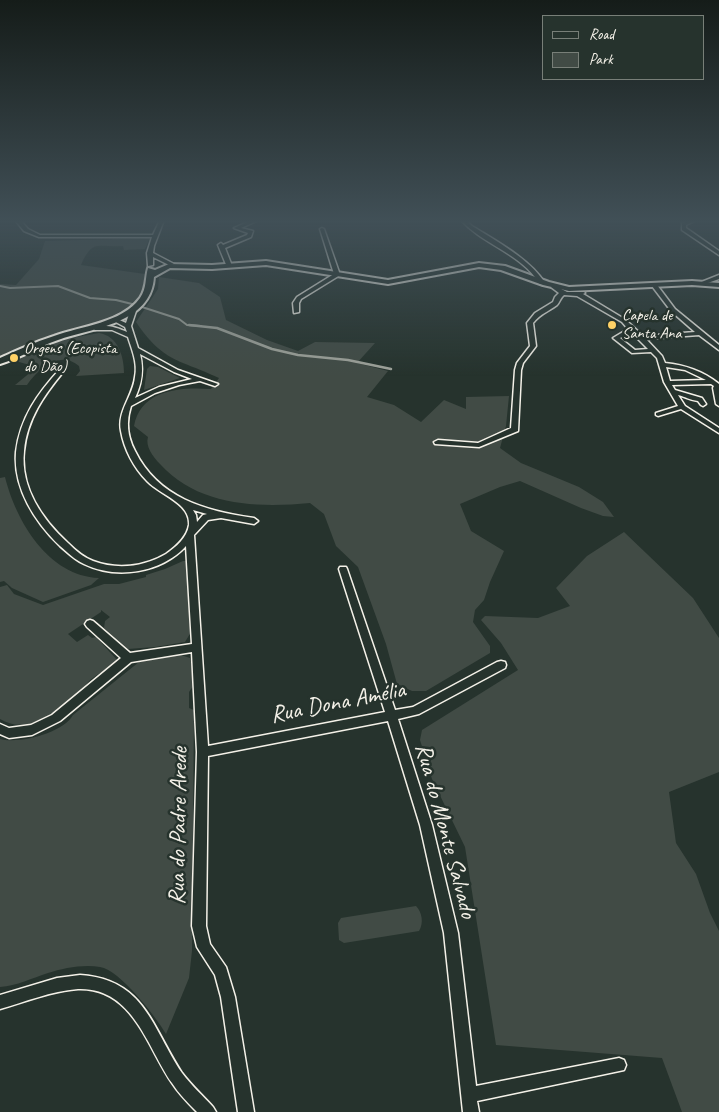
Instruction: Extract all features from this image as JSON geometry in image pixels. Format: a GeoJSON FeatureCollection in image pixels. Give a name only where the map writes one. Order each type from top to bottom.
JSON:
{"type":"FeatureCollection","features":[{"type":"Feature","properties":{"kind":"street"},"geometry":{"type":"LineString","coordinates":[[0,361],[66,335],[95,328],[115,320],[134,308],[148,292],[151,272]]}},
{"type":"Feature","properties":{"kind":"street"},"geometry":{"type":"LineString","coordinates":[[151,276],[155,272]]}},
{"type":"Feature","properties":{"kind":"street"},"geometry":{"type":"LineString","coordinates":[[319,272],[388,282],[442,272]]}},
{"type":"Feature","properties":{"kind":"street"},"geometry":{"type":"LineString","coordinates":[[515,272],[554,287],[582,292],[624,321],[660,357],[667,380],[682,407],[719,431]]}},
{"type":"Feature","properties":{"kind":"street"},"geometry":{"type":"LineString","coordinates":[[533,272],[542,283]]}},
{"type":"Feature","properties":{"kind":"street"},"geometry":{"type":"LineString","coordinates":[[296,312],[296,303],[300,298],[337,275]]}},
{"type":"Feature","properties":{"kind":"street"},"geometry":{"type":"LineString","coordinates":[[554,287],[563,293],[719,281]]}},
{"type":"Feature","properties":{"kind":"street"},"geometry":{"type":"LineString","coordinates":[[655,286],[673,310],[719,348]]}},
{"type":"Feature","properties":{"kind":"street"},"geometry":{"type":"LineString","coordinates":[[438,442],[479,445],[514,429],[518,370],[520,363],[533,346],[530,323],[537,314],[556,303],[563,293]]}},
{"type":"Feature","properties":{"kind":"street"},"geometry":{"type":"LineString","coordinates":[[125,333],[134,308]]}},
{"type":"Feature","properties":{"kind":"street"},"geometry":{"type":"LineString","coordinates":[[115,320],[128,326]]}},
{"type":"Feature","properties":{"kind":"street"},"geometry":{"type":"LineString","coordinates":[[115,320],[136,349],[140,372],[124,419],[126,437],[136,464],[150,480],[184,503],[221,515],[254,521]]}},
{"type":"Feature","properties":{"kind":"street"},"geometry":{"type":"LineString","coordinates":[[95,328],[125,333]]}},
{"type":"Feature","properties":{"kind":"street"},"geometry":{"type":"LineString","coordinates":[[632,329],[616,338],[634,352],[653,350]]}},
{"type":"Feature","properties":{"kind":"street"},"geometry":{"type":"LineString","coordinates":[[642,338],[701,334]]}},
{"type":"Feature","properties":{"kind":"street"},"geometry":{"type":"LineString","coordinates":[[136,349],[176,371],[215,384]]}},
{"type":"Feature","properties":{"kind":"street"},"geometry":{"type":"LineString","coordinates":[[664,365],[683,366],[709,377],[717,385]]}},
{"type":"Feature","properties":{"kind":"street"},"geometry":{"type":"LineString","coordinates":[[62,370],[45,387],[32,408],[22,436],[20,464],[26,494],[45,525],[76,554],[91,564],[118,568],[145,567],[159,562],[182,545],[202,519],[221,515]]}},
{"type":"Feature","properties":{"kind":"street"},"geometry":{"type":"LineString","coordinates":[[128,406],[145,395],[163,387],[176,383],[200,380]]}},
{"type":"Feature","properties":{"kind":"street"},"geometry":{"type":"LineString","coordinates":[[667,380],[717,385]]}},
{"type":"Feature","properties":{"kind":"street"},"geometry":{"type":"LineString","coordinates":[[673,392],[688,395],[701,402],[718,401],[717,385]]}},
{"type":"Feature","properties":{"kind":"street"},"geometry":{"type":"LineString","coordinates":[[658,414],[682,407]]}},
{"type":"Feature","properties":{"kind":"street","name":"Rua do Padre Arede"},"geometry":{"type":"LineString","coordinates":[[184,503],[192,514],[190,534],[203,752],[199,926],[204,947],[221,972],[228,997],[246,1112]]}},
{"type":"Feature","properties":{"kind":"street","name":"Rua do Monte Salvado"},"geometry":{"type":"LineString","coordinates":[[343,568],[426,825],[451,933],[470,1095],[470,1112]]}},
{"type":"Feature","properties":{"kind":"street"},"geometry":{"type":"LineString","coordinates":[[90,624],[128,658]]}},
{"type":"Feature","properties":{"kind":"street"},"geometry":{"type":"LineString","coordinates":[[0,729],[9,733],[32,730],[56,718],[128,658],[196,646]]}},
{"type":"Feature","properties":{"kind":"street","name":"Rua Dona Amélia"},"geometry":{"type":"LineString","coordinates":[[203,752],[415,711],[502,665]]}},
{"type":"Feature","properties":{"kind":"street"},"geometry":{"type":"LineString","coordinates":[[0,1002],[64,985],[89,982],[110,987],[129,1002],[146,1021],[177,1077],[194,1099],[208,1112]]}},
{"type":"Feature","properties":{"kind":"street"},"geometry":{"type":"LineString","coordinates":[[470,1095],[619,1065]]}},
{"type":"Feature","properties":{"kind":"green space"},"geometry":{"type":"Polygon","coordinates":[[[28,272],[130,272],[145,274],[144,284],[136,300],[116,316],[102,322],[50,336],[0,356],[0,284],[16,285],[28,272]]]}},
{"type":"Feature","properties":{"kind":"green space"},"geometry":{"type":"Polygon","coordinates":[[[159,277],[199,283],[220,297],[226,320],[267,340],[298,351],[315,342],[375,343],[357,363],[388,371],[367,397],[394,405],[421,422],[444,400],[466,409],[466,397],[509,396],[506,426],[500,448],[521,463],[579,487],[603,502],[614,517],[603,516],[581,508],[520,481],[500,487],[460,504],[471,531],[504,551],[484,600],[475,610],[473,622],[490,646],[490,653],[426,691],[412,691],[397,684],[386,644],[358,567],[336,546],[324,514],[310,503],[249,504],[210,496],[192,489],[175,478],[157,461],[149,448],[148,437],[134,426],[138,414],[145,404],[154,398],[175,390],[211,389],[219,378],[164,353],[136,322],[158,289],[159,277]]]}},
{"type":"Feature","properties":{"kind":"green space"},"geometry":{"type":"Polygon","coordinates":[[[99,333],[111,338],[119,348],[123,360],[124,373],[76,376],[80,371],[79,366],[72,361],[64,360],[50,363],[37,373],[27,385],[15,385],[37,367],[12,360],[61,340],[99,333]]]}},
{"type":"Feature","properties":{"kind":"green space"},"geometry":{"type":"Polygon","coordinates":[[[150,366],[158,367],[180,378],[144,390],[147,369],[150,366]]]}},
{"type":"Feature","properties":{"kind":"green space"},"geometry":{"type":"Polygon","coordinates":[[[5,477],[17,511],[37,543],[64,568],[81,575],[99,578],[91,585],[43,602],[12,588],[4,581],[0,582],[0,478],[5,477]]]}},
{"type":"Feature","properties":{"kind":"green space"},"geometry":{"type":"Polygon","coordinates":[[[624,532],[693,598],[719,638],[719,772],[669,792],[676,843],[696,874],[710,913],[719,931],[719,1112],[682,1112],[662,1058],[496,1045],[465,847],[432,779],[420,740],[422,730],[518,670],[501,643],[481,620],[485,616],[538,618],[570,606],[556,588],[587,556],[624,532]]]}},
{"type":"Feature","properties":{"kind":"green space"},"geometry":{"type":"Polygon","coordinates":[[[187,561],[188,564],[191,632],[185,642],[128,649],[104,628],[105,621],[110,617],[101,610],[101,612],[68,634],[77,642],[88,635],[92,638],[96,637],[118,661],[107,671],[94,677],[85,687],[46,717],[23,725],[12,724],[0,719],[0,587],[7,585],[14,594],[43,605],[104,584],[119,584],[146,577],[146,575],[187,561]]]}},
{"type":"Feature","properties":{"kind":"green space"},"geometry":{"type":"Polygon","coordinates":[[[181,655],[190,658],[193,668],[194,685],[189,692],[189,708],[194,710],[192,951],[189,978],[166,1034],[137,995],[117,976],[100,967],[80,966],[67,968],[0,987],[0,739],[18,740],[51,732],[68,721],[139,662],[181,655]]]}},
{"type":"Feature","properties":{"kind":"green space"},"geometry":{"type":"Polygon","coordinates":[[[416,906],[422,918],[419,931],[344,943],[339,940],[338,923],[341,918],[416,906]]]}},
{"type":"Feature","properties":{"kind":"waterway"},"geometry":{"type":"LineString","coordinates":[[0,286],[10,288],[58,286],[90,298],[116,300],[132,304]]}},
{"type":"Feature","properties":{"kind":"waterway"},"geometry":{"type":"LineString","coordinates":[[142,307],[179,319],[187,325],[193,325]]}},
{"type":"Feature","properties":{"kind":"waterway"},"geometry":{"type":"LineString","coordinates":[[189,325],[193,325]]}},
{"type":"Feature","properties":{"kind":"waterway"},"geometry":{"type":"LineString","coordinates":[[193,325],[201,326]]}},
{"type":"Feature","properties":{"kind":"waterway"},"geometry":{"type":"LineString","coordinates":[[193,325],[217,328],[272,349],[298,355],[348,360],[391,369]]}},
{"type":"Feature","properties":{"kind":"place","name":"Capela de Santa Ana"},"geometry":{"type":"Point","coordinates":[612,325]}},
{"type":"Feature","properties":{"kind":"place","name":"Orgens (Ecopista do Dão)"},"geometry":{"type":"Point","coordinates":[14,358]}}]}
